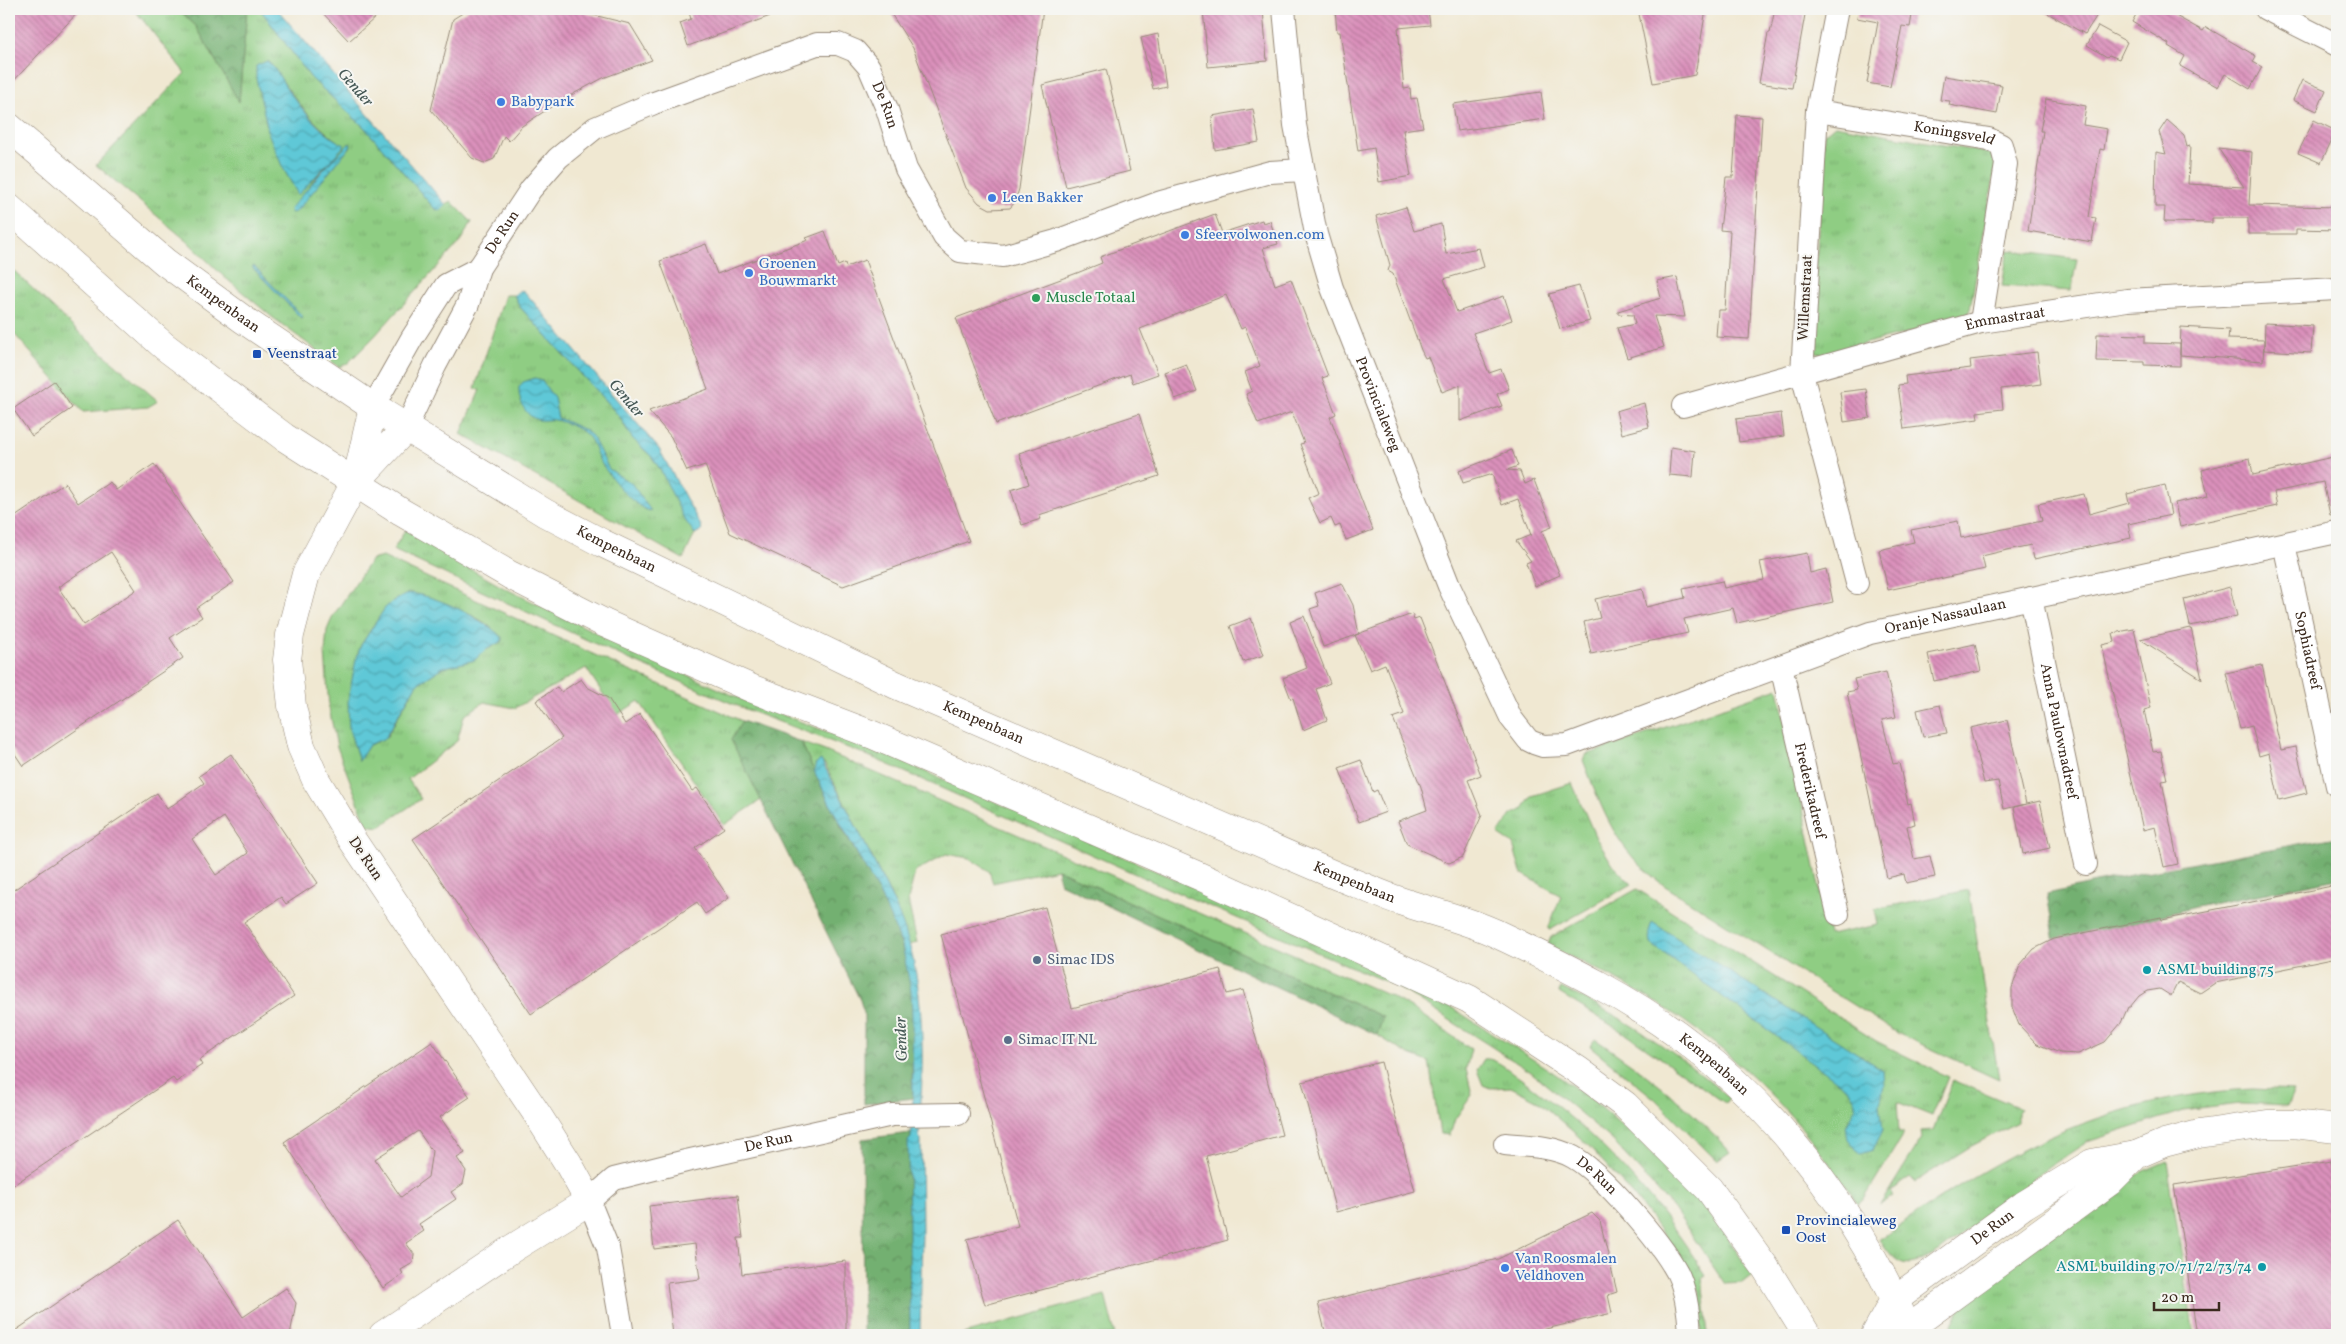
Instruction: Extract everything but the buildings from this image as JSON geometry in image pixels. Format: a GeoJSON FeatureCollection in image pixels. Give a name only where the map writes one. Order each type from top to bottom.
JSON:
{"type":"FeatureCollection","features":[{"type":"Feature","properties":{"kind":"main road","name":"Kempenbaan"},"geometry":{"type":"LineString","coordinates":[[9,128],[165,262],[244,320],[373,407],[545,513],[835,657],[1309,864],[1399,901],[1493,932],[1578,974],[1668,1028],[1732,1078],[1768,1113],[1844,1214],[1878,1269],[1894,1300],[1903,1333]]}},
{"type":"Feature","properties":{"kind":"main road"},"geometry":{"type":"LineString","coordinates":[[9,208],[164,346],[284,437],[355,484],[510,575],[604,623],[753,689],[873,735],[1199,876],[1469,999],[1579,1071],[1624,1105],[1709,1189],[1765,1266],[1804,1328]]}},
{"type":"Feature","properties":{"kind":"main road","name":"De Run"},"geometry":{"type":"LineString","coordinates":[[355,484],[373,407]]}},
{"type":"Feature","properties":{"kind":"main road","name":"De Run"},"geometry":{"type":"LineString","coordinates":[[384,1335],[513,1248],[589,1201],[537,1114],[351,838],[316,780],[301,746],[291,697],[287,660],[290,635],[306,574],[355,484],[406,428]]}},
{"type":"Feature","properties":{"kind":"main road","name":"De Run"},"geometry":{"type":"LineString","coordinates":[[1875,1335],[1894,1300],[2024,1206],[2092,1163],[2136,1155],[2164,1143],[2199,1134],[2267,1124],[2337,1128]]}},
{"type":"Feature","properties":{"kind":"main road","name":"De Run"},"geometry":{"type":"LineString","coordinates":[[1903,1333],[2109,1182],[2136,1155]]}},
{"type":"Feature","properties":{"kind":"street","name":"Provincialeweg"},"geometry":{"type":"LineString","coordinates":[[1284,9],[1295,126],[1316,234],[1332,288],[1449,586],[1511,718],[1528,740],[1543,746],[1566,745]]}},
{"type":"Feature","properties":{"kind":"street","name":"Willemstraat"},"geometry":{"type":"LineString","coordinates":[[1837,9],[1817,111],[1802,374],[1857,583]]}},
{"type":"Feature","properties":{"kind":"street"},"geometry":{"type":"LineString","coordinates":[[2266,9],[2337,45]]}},
{"type":"Feature","properties":{"kind":"street","name":"De Run"},"geometry":{"type":"LineString","coordinates":[[406,428],[435,366],[468,304],[479,268],[531,189],[558,158],[596,128],[654,103],[817,44],[838,44],[855,51],[869,67],[886,109],[906,169],[944,237],[960,251],[1003,256],[1056,241],[1161,202],[1270,172],[1303,170]]}},
{"type":"Feature","properties":{"kind":"street","name":"Koningsveld"},"geometry":{"type":"LineString","coordinates":[[1817,111],[1989,138],[2001,146],[2006,164],[1981,322]]}},
{"type":"Feature","properties":{"kind":"street","name":"De Run"},"geometry":{"type":"LineString","coordinates":[[373,407],[412,338],[446,285],[479,268]]}},
{"type":"Feature","properties":{"kind":"street","name":"Emmastraat"},"geometry":{"type":"LineString","coordinates":[[1683,406],[1981,322],[2127,300],[2337,289]]}},
{"type":"Feature","properties":{"kind":"street","name":"Oranje Nassaulaan"},"geometry":{"type":"LineString","coordinates":[[1566,745],[1870,633],[2337,532]]}},
{"type":"Feature","properties":{"kind":"street","name":"Sophiadreef"},"geometry":{"type":"LineString","coordinates":[[2284,544],[2337,786]]}},
{"type":"Feature","properties":{"kind":"street","name":"Anna Paulownadreef"},"geometry":{"type":"LineString","coordinates":[[2031,598],[2086,864]]}},
{"type":"Feature","properties":{"kind":"street","name":"Frederikadreef"},"geometry":{"type":"LineString","coordinates":[[1781,666],[1838,914]]}},
{"type":"Feature","properties":{"kind":"street","name":"De Run"},"geometry":{"type":"LineString","coordinates":[[624,1335],[608,1248],[589,1201],[614,1179],[862,1121],[903,1115],[958,1114]]}},
{"type":"Feature","properties":{"kind":"street","name":"De Run"},"geometry":{"type":"LineString","coordinates":[[1506,1144],[1553,1149],[1572,1156],[1592,1170],[1643,1225],[1677,1272],[1688,1314],[1690,1335]]}},
{"type":"Feature","properties":{"kind":"green space"},"geometry":{"type":"Polygon","coordinates":[[[134,9],[178,9],[196,26],[239,101],[247,9],[260,9],[311,78],[364,127],[434,208],[440,211],[451,201],[472,222],[459,243],[347,364],[339,367],[272,317],[222,275],[187,241],[96,165],[185,73],[134,9]],[[272,66],[256,78],[282,166],[298,194],[338,152],[341,144],[312,118],[272,66]],[[351,146],[342,152],[311,183],[296,212],[351,146]],[[254,266],[252,267],[301,318],[303,317],[254,266]]]}},
{"type":"Feature","properties":{"kind":"green space"},"geometry":{"type":"Polygon","coordinates":[[[178,9],[247,9],[239,102],[196,26],[178,9]]]}},
{"type":"Feature","properties":{"kind":"green space"},"geometry":{"type":"Polygon","coordinates":[[[1835,125],[1992,154],[1996,166],[1970,309],[1966,317],[1822,354],[1811,350],[1824,134],[1835,125]]]}},
{"type":"Feature","properties":{"kind":"green space"},"geometry":{"type":"Polygon","coordinates":[[[2008,250],[2077,259],[2071,291],[2002,286],[2008,250]]]}},
{"type":"Feature","properties":{"kind":"green space"},"geometry":{"type":"Polygon","coordinates":[[[9,266],[74,328],[158,401],[148,407],[83,412],[9,328],[9,266]]]}},
{"type":"Feature","properties":{"kind":"green space"},"geometry":{"type":"Polygon","coordinates":[[[505,295],[514,295],[520,307],[620,417],[627,430],[651,456],[660,469],[695,534],[683,559],[461,434],[480,390],[475,388],[505,295]]]}},
{"type":"Feature","properties":{"kind":"green space"},"geometry":{"type":"Polygon","coordinates":[[[406,529],[504,588],[632,650],[748,702],[868,747],[1407,979],[1551,1071],[1595,1102],[1642,1143],[1692,1193],[1724,1232],[1752,1275],[1742,1283],[1725,1284],[1674,1209],[1610,1138],[1531,1072],[1409,994],[1389,983],[1183,895],[864,754],[745,709],[628,659],[393,550],[406,529]]]}},
{"type":"Feature","properties":{"kind":"green space"},"geometry":{"type":"Polygon","coordinates":[[[383,557],[742,721],[732,740],[761,800],[724,825],[639,701],[617,715],[586,668],[515,708],[484,702],[464,716],[457,741],[408,779],[421,799],[379,827],[367,825],[337,747],[329,708],[325,652],[327,630],[333,616],[371,560],[383,557]],[[409,593],[392,602],[385,609],[361,645],[356,659],[349,729],[359,760],[369,745],[386,738],[416,685],[442,668],[475,660],[484,651],[499,643],[492,629],[477,618],[440,602],[409,593]]]}},
{"type":"Feature","properties":{"kind":"green space"},"geometry":{"type":"Polygon","coordinates":[[[1778,688],[1829,935],[1878,925],[1875,909],[1969,890],[1999,1080],[1899,1034],[1665,886],[1634,859],[1614,830],[1605,814],[1583,760],[1586,755],[1778,688]]]}},
{"type":"Feature","properties":{"kind":"green space"},"geometry":{"type":"Polygon","coordinates":[[[742,721],[801,742],[836,817],[888,911],[902,947],[910,982],[913,1015],[913,1098],[864,1104],[864,1013],[860,1000],[731,740],[742,721]]]}},
{"type":"Feature","properties":{"kind":"green space"},"geometry":{"type":"Polygon","coordinates":[[[801,742],[1390,996],[1413,1009],[1471,1049],[1466,1069],[1472,1095],[1455,1119],[1450,1135],[1440,1134],[1429,1062],[1409,1055],[1377,1035],[1383,1017],[1057,869],[993,883],[989,871],[969,858],[946,854],[915,872],[908,900],[917,943],[909,945],[895,904],[825,764],[815,764],[817,768],[814,771],[801,742]]]}},
{"type":"Feature","properties":{"kind":"green space"},"geometry":{"type":"Polygon","coordinates":[[[1572,783],[1596,838],[1613,865],[1632,884],[1550,930],[1548,929],[1561,896],[1521,873],[1513,844],[1498,834],[1511,815],[1522,810],[1532,796],[1572,783]]]}},
{"type":"Feature","properties":{"kind":"green space"},"geometry":{"type":"Polygon","coordinates":[[[2337,837],[2337,879],[2196,907],[2055,942],[2047,894],[2140,873],[2337,837]]]}},
{"type":"Feature","properties":{"kind":"green space"},"geometry":{"type":"Polygon","coordinates":[[[1057,869],[1383,1017],[1377,1035],[1060,883],[1057,869]]]}},
{"type":"Feature","properties":{"kind":"green space"},"geometry":{"type":"Polygon","coordinates":[[[1637,889],[1876,1041],[1948,1077],[1932,1116],[1897,1102],[1899,1132],[1903,1132],[1903,1135],[1863,1200],[1858,1204],[1822,1153],[1799,1125],[1771,1095],[1714,1043],[1684,1020],[1652,1000],[1584,963],[1547,946],[1551,937],[1637,889]]]}},
{"type":"Feature","properties":{"kind":"green space"},"geometry":{"type":"Polygon","coordinates":[[[1561,988],[1628,1023],[1670,1051],[1729,1098],[1725,1103],[1629,1036],[1559,993],[1561,988]]]}},
{"type":"Feature","properties":{"kind":"green space"},"geometry":{"type":"Polygon","coordinates":[[[1595,1039],[1631,1064],[1683,1105],[1730,1152],[1717,1161],[1655,1099],[1590,1046],[1595,1039]]]}},
{"type":"Feature","properties":{"kind":"green space"},"geometry":{"type":"Polygon","coordinates":[[[1484,1059],[1493,1060],[1503,1066],[1574,1120],[1599,1143],[1646,1193],[1687,1247],[1706,1276],[1702,1278],[1708,1335],[1702,1335],[1699,1293],[1694,1281],[1672,1246],[1634,1196],[1587,1144],[1538,1101],[1511,1087],[1490,1088],[1483,1085],[1477,1070],[1484,1059]]]}},
{"type":"Feature","properties":{"kind":"green space"},"geometry":{"type":"Polygon","coordinates":[[[1953,1080],[2020,1108],[2017,1112],[2017,1122],[1968,1148],[1915,1182],[1910,1177],[1890,1191],[1893,1196],[1880,1205],[1922,1138],[1921,1131],[1933,1130],[1953,1080]]]}},
{"type":"Feature","properties":{"kind":"green space"},"geometry":{"type":"Polygon","coordinates":[[[2253,1089],[2294,1091],[2287,1106],[2240,1104],[2183,1111],[2087,1142],[2049,1167],[1939,1252],[1919,1262],[1905,1264],[1899,1261],[1880,1239],[1982,1172],[2046,1139],[2079,1125],[2147,1104],[2217,1092],[2253,1089]]]}},
{"type":"Feature","properties":{"kind":"green space"},"geometry":{"type":"Polygon","coordinates":[[[911,1133],[910,1335],[863,1335],[862,1139],[911,1133]]]}},
{"type":"Feature","properties":{"kind":"green space"},"geometry":{"type":"Polygon","coordinates":[[[2167,1161],[2194,1335],[1950,1335],[1953,1322],[1963,1303],[2125,1179],[2167,1161]]]}},
{"type":"Feature","properties":{"kind":"green space"},"geometry":{"type":"Polygon","coordinates":[[[1105,1295],[1115,1335],[959,1335],[1105,1295]]]}},
{"type":"Feature","properties":{"kind":"water"},"geometry":{"type":"Polygon","coordinates":[[[260,9],[277,9],[446,205],[440,211],[434,208],[364,127],[311,78],[260,9]]]}},
{"type":"Feature","properties":{"kind":"water"},"geometry":{"type":"Polygon","coordinates":[[[267,61],[306,113],[321,129],[345,145],[298,195],[282,166],[269,135],[256,78],[256,66],[267,61]]]}},
{"type":"Feature","properties":{"kind":"water"},"geometry":{"type":"Polygon","coordinates":[[[350,143],[351,146],[296,212],[291,213],[290,209],[331,161],[350,143]]]}},
{"type":"Feature","properties":{"kind":"water"},"geometry":{"type":"Polygon","coordinates":[[[254,266],[303,317],[301,318],[252,267],[254,266]]]}},
{"type":"Feature","properties":{"kind":"water"},"geometry":{"type":"Polygon","coordinates":[[[520,290],[524,291],[659,449],[702,530],[695,534],[684,519],[660,469],[651,456],[632,438],[620,417],[520,307],[514,295],[520,290]]]}},
{"type":"Feature","properties":{"kind":"water"},"geometry":{"type":"Polygon","coordinates":[[[535,378],[541,380],[554,398],[558,418],[585,430],[592,436],[609,469],[632,484],[651,511],[638,505],[609,475],[586,434],[575,427],[559,421],[541,420],[534,418],[526,412],[521,402],[519,387],[523,382],[535,378]]]}},
{"type":"Feature","properties":{"kind":"water"},"geometry":{"type":"Polygon","coordinates":[[[409,593],[433,598],[470,615],[493,629],[502,637],[502,641],[484,651],[475,660],[442,668],[416,685],[385,738],[369,745],[359,761],[349,729],[348,700],[356,659],[361,645],[385,608],[409,593]]]}},
{"type":"Feature","properties":{"kind":"water"},"geometry":{"type":"Polygon","coordinates":[[[821,760],[896,907],[913,958],[922,1035],[922,1087],[919,1137],[921,1139],[922,1233],[920,1335],[910,1335],[908,1141],[911,1138],[913,1098],[911,991],[902,945],[881,897],[814,771],[816,768],[815,764],[821,760]]]}},
{"type":"Feature","properties":{"kind":"water"},"geometry":{"type":"Polygon","coordinates":[[[1652,922],[1883,1070],[1884,1085],[1880,1104],[1883,1130],[1873,1150],[1860,1154],[1848,1139],[1846,1126],[1856,1106],[1854,1098],[1848,1089],[1651,944],[1649,931],[1652,922]]]}},
{"type":"Feature","properties":{"kind":"place","name":"Babypark"},"geometry":{"type":"Point","coordinates":[501,102]}},
{"type":"Feature","properties":{"kind":"place","name":"Leen Bakker"},"geometry":{"type":"Point","coordinates":[992,198]}},
{"type":"Feature","properties":{"kind":"place","name":"Sfeervolwonen.com"},"geometry":{"type":"Point","coordinates":[1185,235]}},
{"type":"Feature","properties":{"kind":"place","name":"Groenen Bouwmarkt"},"geometry":{"type":"Point","coordinates":[749,273]}},
{"type":"Feature","properties":{"kind":"place","name":"Muscle Totaal"},"geometry":{"type":"Point","coordinates":[1036,298]}},
{"type":"Feature","properties":{"kind":"place","name":"Veenstraat"},"geometry":{"type":"Point","coordinates":[257,354]}},
{"type":"Feature","properties":{"kind":"place","name":"Simac IDS"},"geometry":{"type":"Point","coordinates":[1037,960]}},
{"type":"Feature","properties":{"kind":"place","name":"ASML building 75"},"geometry":{"type":"Point","coordinates":[2147,970]}},
{"type":"Feature","properties":{"kind":"place","name":"Simac IT NL"},"geometry":{"type":"Point","coordinates":[1008,1040]}},
{"type":"Feature","properties":{"kind":"place","name":"Provincialeweg Oost"},"geometry":{"type":"Point","coordinates":[1786,1230]}},
{"type":"Feature","properties":{"kind":"place","name":"ASML building 70/71/72/73/74"},"geometry":{"type":"Point","coordinates":[2262,1267]}},
{"type":"Feature","properties":{"kind":"place","name":"Van Roosmalen Veldhoven"},"geometry":{"type":"Point","coordinates":[1505,1268]}},
{"type":"Feature","properties":{"kind":"water label","name":"Gender"},"geometry":{"type":"Point","coordinates":[355,88]}},
{"type":"Feature","properties":{"kind":"water label","name":"Gender"},"geometry":{"type":"Point","coordinates":[626,399]}},
{"type":"Feature","properties":{"kind":"water label","name":"Gender"},"geometry":{"type":"Point","coordinates":[902,1039]}}]}
